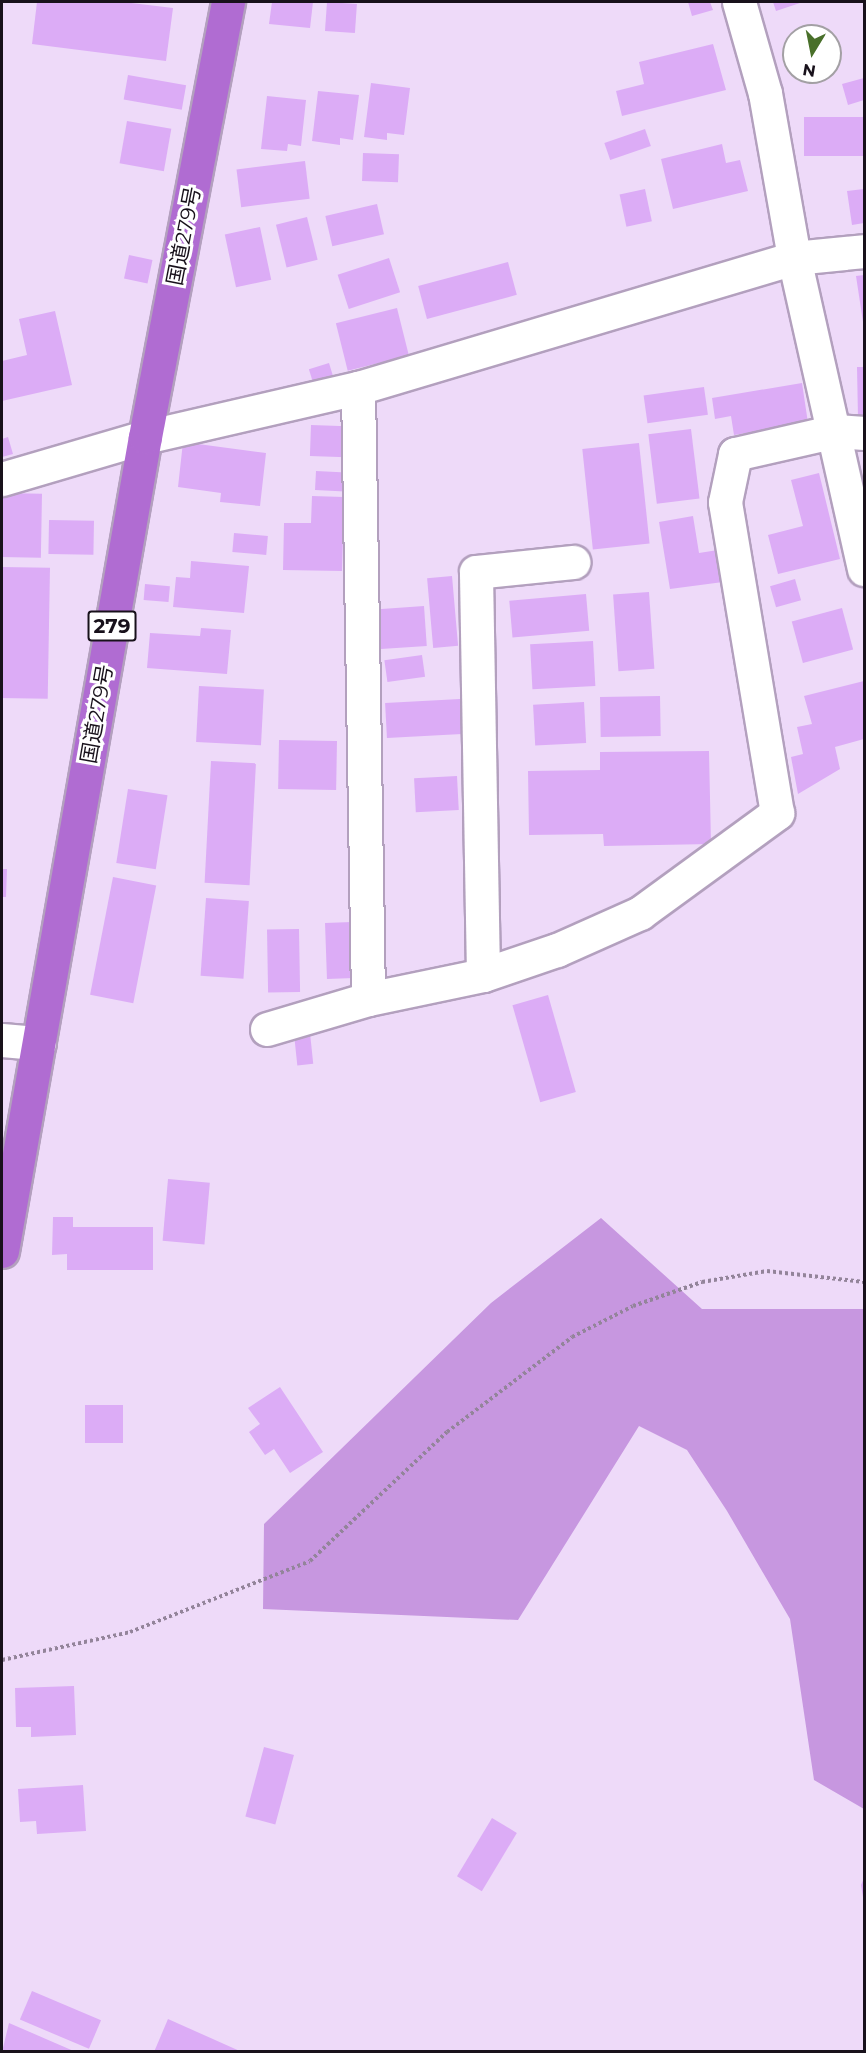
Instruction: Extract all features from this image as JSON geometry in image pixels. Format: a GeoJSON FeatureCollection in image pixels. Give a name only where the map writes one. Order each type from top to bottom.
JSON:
{"type":"FeatureCollection","features":[{"type":"Feature","properties":{"kind":"highway","name":"国道279号"},"geometry":{"type":"LineString","coordinates":[[2,1251],[146,437],[228,2]]}},
{"type":"Feature","properties":{"kind":"street"},"geometry":{"type":"LineString","coordinates":[[739,2],[765,93],[794,258],[850,432],[864,569]]}},
{"type":"Feature","properties":{"kind":"street"},"geometry":{"type":"LineString","coordinates":[[2,479],[146,437],[358,388],[794,258],[864,251]]}},
{"type":"Feature","properties":{"kind":"street"},"geometry":{"type":"LineString","coordinates":[[358,388],[368,999]]}},
{"type":"Feature","properties":{"kind":"street"},"geometry":{"type":"LineString","coordinates":[[267,1029],[368,999],[483,975],[557,950],[640,913],[777,813],[725,502],[735,454],[850,432]]}},
{"type":"Feature","properties":{"kind":"street"},"geometry":{"type":"LineString","coordinates":[[483,975],[476,572],[573,562]]}},
{"type":"Feature","properties":{"kind":"street"},"geometry":{"type":"LineString","coordinates":[[2,1040],[39,1043]]}},
{"type":"Feature","properties":{"kind":"path"},"geometry":{"type":"LineString","coordinates":[[2,1660],[130,1632],[310,1561],[447,1432],[572,1337],[633,1306],[702,1282],[767,1271],[864,1282]]}},
{"type":"Feature","properties":{"kind":"shaded area"},"geometry":{"type":"Polygon","coordinates":[[[601,1218],[702,1309],[864,1309],[864,1809],[814,1780],[790,1619],[727,1511],[687,1450],[639,1426],[518,1620],[263,1609],[264,1524],[491,1303],[601,1218]]]}},
{"type":"Feature","properties":{"kind":"building"},"geometry":{"type":"Polygon","coordinates":[[[37,2],[123,2],[173,8],[166,61],[32,44],[37,2]]]}},
{"type":"Feature","properties":{"kind":"building"},"geometry":{"type":"Polygon","coordinates":[[[272,2],[313,2],[310,28],[269,24],[272,2]]]}},
{"type":"Feature","properties":{"kind":"building"},"geometry":{"type":"Polygon","coordinates":[[[327,2],[357,4],[355,33],[325,31],[327,2]]]}},
{"type":"Feature","properties":{"kind":"building"},"geometry":{"type":"Polygon","coordinates":[[[688,2],[710,2],[713,10],[692,16],[688,2]]]}},
{"type":"Feature","properties":{"kind":"building"},"geometry":{"type":"Polygon","coordinates":[[[773,2],[803,2],[776,11],[773,2]]]}},
{"type":"Feature","properties":{"kind":"building"},"geometry":{"type":"Polygon","coordinates":[[[713,44],[726,90],[622,116],[616,91],[644,84],[639,62],[713,44]]]}},
{"type":"Feature","properties":{"kind":"building"},"geometry":{"type":"Polygon","coordinates":[[[128,75],[186,85],[182,110],[124,100],[128,75]]]}},
{"type":"Feature","properties":{"kind":"building"},"geometry":{"type":"Polygon","coordinates":[[[864,78],[864,100],[848,105],[842,84],[864,78]]]}},
{"type":"Feature","properties":{"kind":"building"},"geometry":{"type":"Polygon","coordinates":[[[371,83],[410,88],[404,135],[387,133],[387,140],[364,137],[371,83]]]}},
{"type":"Feature","properties":{"kind":"building"},"geometry":{"type":"Polygon","coordinates":[[[318,91],[359,95],[353,140],[340,138],[340,145],[312,141],[318,91]]]}},
{"type":"Feature","properties":{"kind":"building"},"geometry":{"type":"Polygon","coordinates":[[[267,96],[306,100],[301,146],[288,144],[287,151],[261,149],[267,96]]]}},
{"type":"Feature","properties":{"kind":"building"},"geometry":{"type":"Polygon","coordinates":[[[804,117],[864,117],[864,156],[804,156],[804,117]]]}},
{"type":"Feature","properties":{"kind":"building"},"geometry":{"type":"Polygon","coordinates":[[[127,121],[171,129],[164,171],[120,163],[127,121]]]}},
{"type":"Feature","properties":{"kind":"building"},"geometry":{"type":"Polygon","coordinates":[[[645,129],[651,146],[610,160],[604,143],[645,129]]]}},
{"type":"Feature","properties":{"kind":"building"},"geometry":{"type":"Polygon","coordinates":[[[722,144],[726,163],[740,160],[748,191],[673,209],[661,159],[722,144]]]}},
{"type":"Feature","properties":{"kind":"building"},"geometry":{"type":"Polygon","coordinates":[[[363,153],[399,154],[398,182],[362,181],[363,153]]]}},
{"type":"Feature","properties":{"kind":"building"},"geometry":{"type":"Polygon","coordinates":[[[305,161],[310,199],[241,207],[237,169],[305,161]]]}},
{"type":"Feature","properties":{"kind":"building"},"geometry":{"type":"Polygon","coordinates":[[[645,189],[652,221],[626,227],[620,194],[645,189]]]}},
{"type":"Feature","properties":{"kind":"building"},"geometry":{"type":"Polygon","coordinates":[[[864,189],[864,223],[852,225],[847,191],[864,189]]]}},
{"type":"Feature","properties":{"kind":"building"},"geometry":{"type":"Polygon","coordinates":[[[377,204],[384,234],[332,246],[325,216],[377,204]]]}},
{"type":"Feature","properties":{"kind":"building"},"geometry":{"type":"Polygon","coordinates":[[[307,217],[318,260],[287,267],[276,225],[307,217]]]}},
{"type":"Feature","properties":{"kind":"building"},"geometry":{"type":"Polygon","coordinates":[[[260,227],[271,280],[236,287],[225,234],[260,227]]]}},
{"type":"Feature","properties":{"kind":"building"},"geometry":{"type":"Polygon","coordinates":[[[129,255],[152,260],[147,283],[124,278],[129,255]]]}},
{"type":"Feature","properties":{"kind":"building"},"geometry":{"type":"Polygon","coordinates":[[[389,258],[400,292],[349,309],[338,275],[389,258]]]}},
{"type":"Feature","properties":{"kind":"building"},"geometry":{"type":"Polygon","coordinates":[[[508,262],[517,295],[427,319],[418,286],[508,262]]]}},
{"type":"Feature","properties":{"kind":"building"},"geometry":{"type":"Polygon","coordinates":[[[864,275],[864,322],[863,322],[856,276],[864,275]]]}},
{"type":"Feature","properties":{"kind":"building"},"geometry":{"type":"Polygon","coordinates":[[[397,308],[409,356],[348,371],[336,323],[397,308]]]}},
{"type":"Feature","properties":{"kind":"building"},"geometry":{"type":"Polygon","coordinates":[[[55,311],[72,385],[2,401],[2,361],[27,355],[19,319],[55,311]]]}},
{"type":"Feature","properties":{"kind":"building"},"geometry":{"type":"Polygon","coordinates":[[[329,363],[334,379],[314,385],[309,369],[329,363]]]}},
{"type":"Feature","properties":{"kind":"building"},"geometry":{"type":"Polygon","coordinates":[[[857,367],[864,367],[864,418],[858,418],[857,367]]]}},
{"type":"Feature","properties":{"kind":"building"},"geometry":{"type":"Polygon","coordinates":[[[802,383],[808,423],[734,435],[731,416],[715,419],[712,398],[802,383]]]}},
{"type":"Feature","properties":{"kind":"building"},"geometry":{"type":"Polygon","coordinates":[[[704,387],[708,415],[647,423],[644,395],[704,387]]]}},
{"type":"Feature","properties":{"kind":"building"},"geometry":{"type":"Polygon","coordinates":[[[311,425],[347,426],[346,457],[310,456],[311,425]]]}},
{"type":"Feature","properties":{"kind":"building"},"geometry":{"type":"Polygon","coordinates":[[[691,429],[700,498],[657,504],[648,434],[691,429]]]}},
{"type":"Feature","properties":{"kind":"building"},"geometry":{"type":"Polygon","coordinates":[[[8,437],[13,454],[2,457],[2,439],[8,437]]]}},
{"type":"Feature","properties":{"kind":"building"},"geometry":{"type":"Polygon","coordinates":[[[183,442],[266,453],[260,506],[220,502],[221,493],[178,487],[183,442]]]}},
{"type":"Feature","properties":{"kind":"building"},"geometry":{"type":"Polygon","coordinates":[[[639,443],[650,543],[593,549],[582,449],[639,443]]]}},
{"type":"Feature","properties":{"kind":"building"},"geometry":{"type":"Polygon","coordinates":[[[316,471],[351,473],[350,492],[315,490],[316,471]]]}},
{"type":"Feature","properties":{"kind":"building"},"geometry":{"type":"Polygon","coordinates":[[[819,473],[840,559],[778,574],[768,535],[803,526],[791,480],[819,473]]]}},
{"type":"Feature","properties":{"kind":"building"},"geometry":{"type":"Polygon","coordinates":[[[2,493],[42,494],[41,558],[2,557],[2,493]]]}},
{"type":"Feature","properties":{"kind":"building"},"geometry":{"type":"Polygon","coordinates":[[[312,496],[344,497],[342,571],[283,570],[284,523],[311,523],[312,496]]]}},
{"type":"Feature","properties":{"kind":"building"},"geometry":{"type":"Polygon","coordinates":[[[693,516],[699,553],[718,550],[723,582],[670,589],[659,522],[693,516]]]}},
{"type":"Feature","properties":{"kind":"building"},"geometry":{"type":"Polygon","coordinates":[[[49,520],[94,521],[93,555],[48,554],[49,520]]]}},
{"type":"Feature","properties":{"kind":"building"},"geometry":{"type":"Polygon","coordinates":[[[234,533],[268,536],[266,555],[232,552],[234,533]]]}},
{"type":"Feature","properties":{"kind":"building"},"geometry":{"type":"Polygon","coordinates":[[[191,561],[249,566],[244,613],[173,607],[176,577],[190,578],[191,561]]]}},
{"type":"Feature","properties":{"kind":"building"},"geometry":{"type":"Polygon","coordinates":[[[2,567],[50,568],[48,699],[2,698],[2,567]]]}},
{"type":"Feature","properties":{"kind":"building"},"geometry":{"type":"Polygon","coordinates":[[[452,576],[458,646],[433,648],[427,578],[452,576]]]}},
{"type":"Feature","properties":{"kind":"building"},"geometry":{"type":"Polygon","coordinates":[[[795,579],[801,600],[776,607],[770,586],[795,579]]]}},
{"type":"Feature","properties":{"kind":"building"},"geometry":{"type":"Polygon","coordinates":[[[145,584],[170,586],[169,602],[144,600],[145,584]]]}},
{"type":"Feature","properties":{"kind":"building"},"geometry":{"type":"Polygon","coordinates":[[[649,592],[654,669],[618,671],[613,595],[649,592]]]}},
{"type":"Feature","properties":{"kind":"building"},"geometry":{"type":"Polygon","coordinates":[[[586,594],[589,631],[513,638],[509,601],[586,594]]]}},
{"type":"Feature","properties":{"kind":"building"},"geometry":{"type":"Polygon","coordinates":[[[424,606],[427,646],[381,649],[378,609],[424,606]]]}},
{"type":"Feature","properties":{"kind":"building"},"geometry":{"type":"Polygon","coordinates":[[[842,608],[853,650],[803,663],[792,621],[842,608]]]}},
{"type":"Feature","properties":{"kind":"building"},"geometry":{"type":"Polygon","coordinates":[[[201,628],[231,630],[227,674],[147,668],[150,633],[200,636],[201,628]]]}},
{"type":"Feature","properties":{"kind":"building"},"geometry":{"type":"Polygon","coordinates":[[[593,641],[595,686],[532,689],[530,644],[593,641]]]}},
{"type":"Feature","properties":{"kind":"building"},"geometry":{"type":"Polygon","coordinates":[[[422,655],[425,677],[387,682],[384,660],[422,655]]]}},
{"type":"Feature","properties":{"kind":"building"},"geometry":{"type":"Polygon","coordinates":[[[864,681],[864,739],[835,747],[840,769],[798,794],[791,757],[803,754],[797,727],[812,724],[804,696],[864,681]]]}},
{"type":"Feature","properties":{"kind":"building"},"geometry":{"type":"Polygon","coordinates":[[[199,686],[264,689],[261,745],[196,742],[199,686]]]}},
{"type":"Feature","properties":{"kind":"building"},"geometry":{"type":"Polygon","coordinates":[[[660,696],[661,736],[601,737],[600,697],[660,696]]]}},
{"type":"Feature","properties":{"kind":"building"},"geometry":{"type":"Polygon","coordinates":[[[460,699],[462,734],[387,738],[385,703],[460,699]]]}},
{"type":"Feature","properties":{"kind":"building"},"geometry":{"type":"Polygon","coordinates":[[[584,702],[586,743],[535,746],[533,705],[584,702]]]}},
{"type":"Feature","properties":{"kind":"building"},"geometry":{"type":"Polygon","coordinates":[[[279,740],[337,741],[336,790],[278,789],[279,740]]]}},
{"type":"Feature","properties":{"kind":"building"},"geometry":{"type":"Polygon","coordinates":[[[709,751],[711,844],[604,846],[603,834],[529,835],[528,771],[600,770],[600,752],[709,751]]]}},
{"type":"Feature","properties":{"kind":"building"},"geometry":{"type":"Polygon","coordinates":[[[211,761],[256,763],[250,885],[205,883],[211,761]]]}},
{"type":"Feature","properties":{"kind":"building"},"geometry":{"type":"Polygon","coordinates":[[[457,776],[459,810],[416,812],[414,778],[457,776]]]}},
{"type":"Feature","properties":{"kind":"building"},"geometry":{"type":"Polygon","coordinates":[[[128,789],[168,795],[156,869],[116,863],[128,789]]]}},
{"type":"Feature","properties":{"kind":"building"},"geometry":{"type":"Polygon","coordinates":[[[2,869],[7,869],[6,897],[2,897],[2,869]]]}},
{"type":"Feature","properties":{"kind":"building"},"geometry":{"type":"Polygon","coordinates":[[[113,877],[156,885],[133,1003],[90,995],[113,877]]]}},
{"type":"Feature","properties":{"kind":"building"},"geometry":{"type":"Polygon","coordinates":[[[206,898],[249,901],[243,979],[201,976],[206,898]]]}},
{"type":"Feature","properties":{"kind":"building"},"geometry":{"type":"Polygon","coordinates":[[[352,922],[354,978],[327,979],[325,923],[352,922]]]}},
{"type":"Feature","properties":{"kind":"building"},"geometry":{"type":"Polygon","coordinates":[[[299,929],[300,992],[268,993],[267,930],[299,929]]]}},
{"type":"Feature","properties":{"kind":"building"},"geometry":{"type":"Polygon","coordinates":[[[548,995],[576,1092],[540,1102],[512,1005],[548,995]]]}},
{"type":"Feature","properties":{"kind":"building"},"geometry":{"type":"Polygon","coordinates":[[[310,1033],[313,1064],[297,1066],[294,1035],[310,1033]]]}},
{"type":"Feature","properties":{"kind":"building"},"geometry":{"type":"Polygon","coordinates":[[[168,1179],[210,1183],[204,1244],[163,1241],[168,1179]]]}},
{"type":"Feature","properties":{"kind":"building"},"geometry":{"type":"Polygon","coordinates":[[[53,1217],[73,1217],[73,1227],[153,1227],[153,1270],[67,1270],[67,1254],[52,1255],[53,1217]]]}},
{"type":"Feature","properties":{"kind":"building"},"geometry":{"type":"Polygon","coordinates":[[[280,1387],[323,1452],[290,1473],[274,1449],[265,1455],[249,1432],[260,1424],[248,1408],[280,1387]]]}},
{"type":"Feature","properties":{"kind":"building"},"geometry":{"type":"Polygon","coordinates":[[[85,1405],[123,1405],[123,1443],[85,1443],[85,1405]]]}},
{"type":"Feature","properties":{"kind":"building"},"geometry":{"type":"Polygon","coordinates":[[[74,1686],[76,1735],[31,1737],[31,1727],[16,1727],[15,1688],[74,1686]]]}},
{"type":"Feature","properties":{"kind":"building"},"geometry":{"type":"Polygon","coordinates":[[[264,1747],[294,1755],[275,1825],[245,1817],[264,1747]]]}},
{"type":"Feature","properties":{"kind":"building"},"geometry":{"type":"Polygon","coordinates":[[[83,1785],[86,1831],[37,1834],[36,1821],[20,1822],[18,1789],[83,1785]]]}},
{"type":"Feature","properties":{"kind":"building"},"geometry":{"type":"Polygon","coordinates":[[[492,1818],[517,1833],[482,1891],[457,1876],[492,1818]]]}},
{"type":"Feature","properties":{"kind":"building"},"geometry":{"type":"Polygon","coordinates":[[[864,1878],[864,1903],[861,1885],[864,1878]]]}},
{"type":"Feature","properties":{"kind":"building"},"geometry":{"type":"Polygon","coordinates":[[[32,1991],[101,2020],[89,2049],[20,2020],[32,1991]]]}},
{"type":"Feature","properties":{"kind":"building"},"geometry":{"type":"Polygon","coordinates":[[[168,2019],[242,2052],[154,2052],[168,2019]]]}},
{"type":"Feature","properties":{"kind":"building"},"geometry":{"type":"Polygon","coordinates":[[[9,2023],[76,2052],[2,2052],[9,2023]]]}}]}
